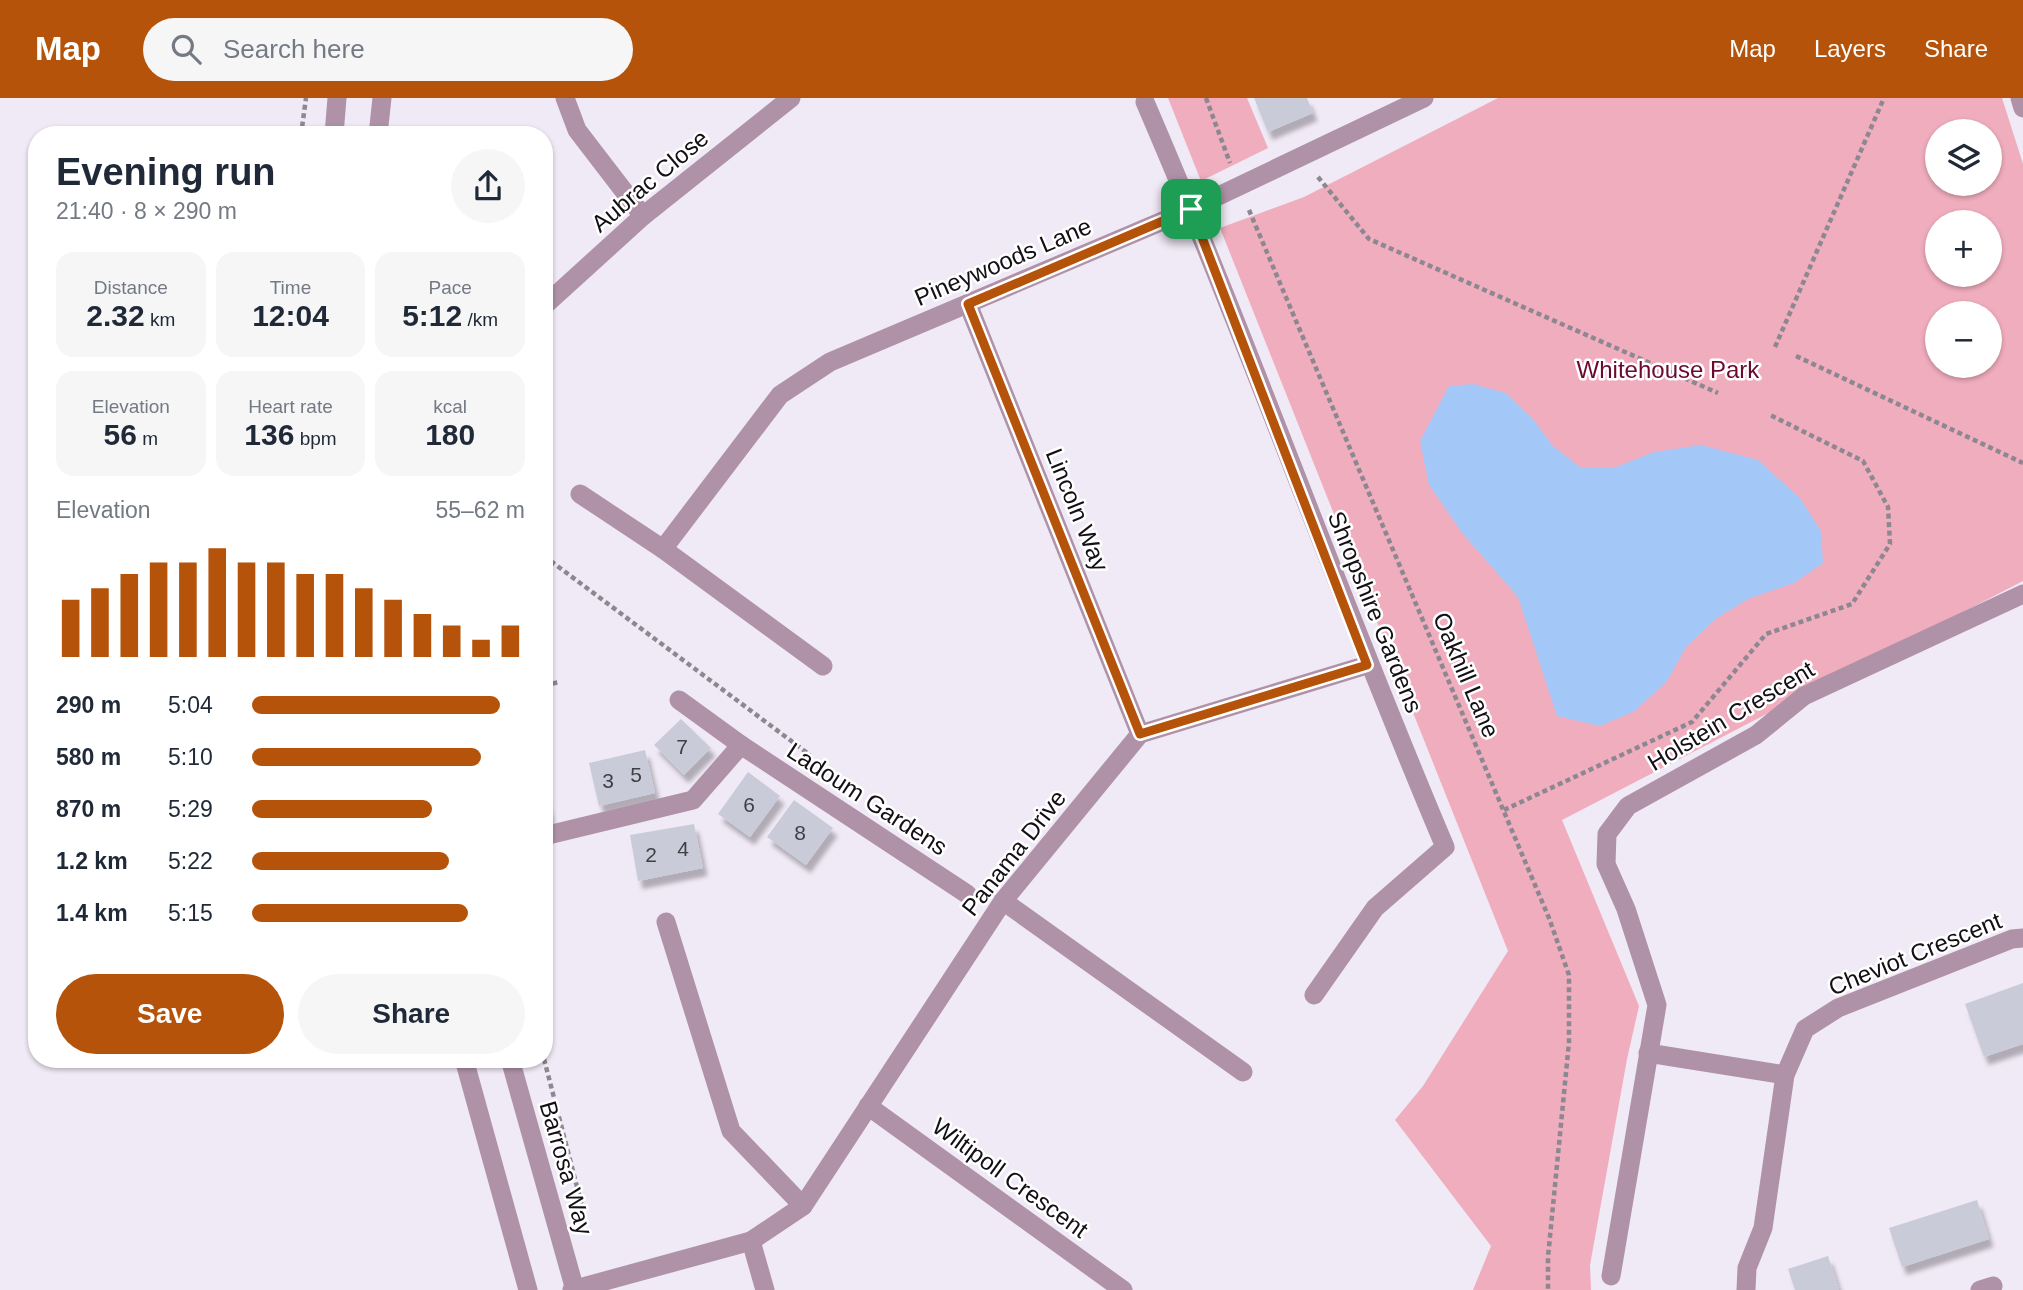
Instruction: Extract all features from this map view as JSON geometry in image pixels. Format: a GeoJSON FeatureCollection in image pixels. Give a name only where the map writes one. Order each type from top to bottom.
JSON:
{"type":"FeatureCollection","features":[{"type":"Feature","properties":{"kind":"street"},"geometry":{"type":"LineString","coordinates":[[335,126],[337,98]]}},
{"type":"Feature","properties":{"kind":"street"},"geometry":{"type":"LineString","coordinates":[[379,126],[382,98]]}},
{"type":"Feature","properties":{"kind":"street"},"geometry":{"type":"LineString","coordinates":[[565,98],[577,130],[643,216]]}},
{"type":"Feature","properties":{"kind":"street","name":"Aubrac Close"},"geometry":{"type":"LineString","coordinates":[[553,298],[643,216],[791,98]]}},
{"type":"Feature","properties":{"kind":"street","name":"Pineywoods Lane"},"geometry":{"type":"LineString","coordinates":[[663,549],[780,395],[830,362],[1191,209],[1424,98]]}},
{"type":"Feature","properties":{"kind":"street"},"geometry":{"type":"LineString","coordinates":[[2020,98],[2023,108]]}},
{"type":"Feature","properties":{"kind":"street","name":"Shropshire Gardens"},"geometry":{"type":"LineString","coordinates":[[1145,102],[1191,209],[1367,665],[1445,847],[1376,908],[1314,995]]}},
{"type":"Feature","properties":{"kind":"street","name":"Lincoln Way"},"geometry":{"type":"LineString","coordinates":[[968,304],[1140,734]]}},
{"type":"Feature","properties":{"kind":"street"},"geometry":{"type":"LineString","coordinates":[[580,494],[663,549],[823,666]]}},
{"type":"Feature","properties":{"kind":"street","name":"Holstein Crescent"},"geometry":{"type":"LineString","coordinates":[[1611,1276],[1657,1005],[1626,909],[1606,864],[1607,834],[1628,806],[1756,735],[1804,696],[2023,594]]}},
{"type":"Feature","properties":{"kind":"street"},"geometry":{"type":"LineString","coordinates":[[1140,734],[1367,665]]}},
{"type":"Feature","properties":{"kind":"street","name":"Ladoum Gardens"},"geometry":{"type":"LineString","coordinates":[[679,700],[741,745],[967,894]]}},
{"type":"Feature","properties":{"kind":"street","name":"Panama Drive"},"geometry":{"type":"LineString","coordinates":[[574,1290],[751,1241],[803,1206],[1003,901],[1140,734]]}},
{"type":"Feature","properties":{"kind":"street"},"geometry":{"type":"LineString","coordinates":[[553,834],[693,800],[741,745]]}},
{"type":"Feature","properties":{"kind":"street"},"geometry":{"type":"LineString","coordinates":[[1003,901],[1243,1072]]}},
{"type":"Feature","properties":{"kind":"street"},"geometry":{"type":"LineString","coordinates":[[666,922],[731,1132],[803,1206]]}},
{"type":"Feature","properties":{"kind":"street","name":"Cheviot Crescent"},"geometry":{"type":"LineString","coordinates":[[1746,1290],[1747,1268],[1763,1228],[1785,1075],[1805,1029],[1838,1008],[2011,939],[2023,938]]}},
{"type":"Feature","properties":{"kind":"street"},"geometry":{"type":"LineString","coordinates":[[1648,1053],[1785,1075]]}},
{"type":"Feature","properties":{"kind":"street"},"geometry":{"type":"LineString","coordinates":[[466,1068],[528,1290]]}},
{"type":"Feature","properties":{"kind":"street","name":"Barrosa Way"},"geometry":{"type":"LineString","coordinates":[[512,1068],[574,1290]]}},
{"type":"Feature","properties":{"kind":"street","name":"Wiltipoll Crescent"},"geometry":{"type":"LineString","coordinates":[[868,1106],[1122,1290]]}},
{"type":"Feature","properties":{"kind":"street"},"geometry":{"type":"LineString","coordinates":[[751,1241],[765,1290]]}},
{"type":"Feature","properties":{"kind":"path"},"geometry":{"type":"LineString","coordinates":[[302,126],[306,98]]}},
{"type":"Feature","properties":{"kind":"path","name":"Oakhill Lane"},"geometry":{"type":"LineString","coordinates":[[1206,98],[1239,187],[1504,810],[1569,975],[1569,1042],[1548,1257],[1548,1290]]}},
{"type":"Feature","properties":{"kind":"path"},"geometry":{"type":"LineString","coordinates":[[1774,347],[1884,98]]}},
{"type":"Feature","properties":{"kind":"path"},"geometry":{"type":"LineString","coordinates":[[1306,156],[1324,187],[1369,239],[1717,393]]}},
{"type":"Feature","properties":{"kind":"path"},"geometry":{"type":"LineString","coordinates":[[1796,356],[2023,463]]}},
{"type":"Feature","properties":{"kind":"path"},"geometry":{"type":"LineString","coordinates":[[1504,810],[1692,722],[1766,634],[1852,604],[1890,544],[1888,507],[1863,461],[1770,415]]}},
{"type":"Feature","properties":{"kind":"path"},"geometry":{"type":"LineString","coordinates":[[553,563],[813,758]]}},
{"type":"Feature","properties":{"kind":"path"},"geometry":{"type":"LineString","coordinates":[[553,683],[560,682]]}},
{"type":"Feature","properties":{"kind":"path"},"geometry":{"type":"LineString","coordinates":[[546,1068],[584,1216]]}},
{"type":"Feature","properties":{"kind":"green space"},"geometry":{"type":"Polygon","coordinates":[[[1168,98],[1247,98],[1268,148],[1201,181],[1168,98]]]}},
{"type":"Feature","properties":{"kind":"green space","name":"Whitehouse Park"},"geometry":{"type":"Polygon","coordinates":[[[1498,98],[2002,98],[2023,164],[2023,581],[1562,820],[1639,1006],[1590,1265],[1591,1290],[1473,1290],[1491,1246],[1395,1120],[1423,1086],[1508,951],[1220,228],[1304,197],[1498,98]]]}},
{"type":"Feature","properties":{"kind":"water"},"geometry":{"type":"Polygon","coordinates":[[[1473,384],[1506,393],[1532,418],[1553,446],[1580,467],[1616,467],[1654,452],[1701,445],[1758,460],[1800,498],[1821,531],[1823,563],[1794,583],[1748,599],[1717,618],[1686,647],[1667,681],[1635,711],[1600,726],[1557,716],[1518,597],[1463,534],[1429,485],[1420,441],[1449,386],[1473,384]]]}},
{"type":"Feature","properties":{"kind":"building"},"geometry":{"type":"Polygon","coordinates":[[[1254,98],[1307,98],[1313,113],[1268,132],[1254,98]]]}},
{"type":"Feature","properties":{"kind":"building"},"geometry":{"type":"Polygon","coordinates":[[[681,719],[711,748],[684,775],[654,745],[681,719]]]}},
{"type":"Feature","properties":{"kind":"building"},"geometry":{"type":"Polygon","coordinates":[[[645,750],[655,793],[599,806],[589,763],[645,750]]]}},
{"type":"Feature","properties":{"kind":"building"},"geometry":{"type":"Polygon","coordinates":[[[748,772],[780,796],[750,837],[718,814],[748,772]]]}},
{"type":"Feature","properties":{"kind":"building"},"geometry":{"type":"Polygon","coordinates":[[[794,800],[833,828],[806,865],[767,837],[794,800]]]}},
{"type":"Feature","properties":{"kind":"building"},"geometry":{"type":"Polygon","coordinates":[[[694,824],[703,868],[638,881],[630,835],[694,824]]]}},
{"type":"Feature","properties":{"kind":"building"},"geometry":{"type":"Polygon","coordinates":[[[2023,983],[2023,1044],[1984,1057],[1965,1004],[2023,983]]]}},
{"type":"Feature","properties":{"kind":"building"},"geometry":{"type":"Polygon","coordinates":[[[1977,1200],[1989,1239],[1902,1267],[1889,1228],[1977,1200]]]}},
{"type":"Feature","properties":{"kind":"building"},"geometry":{"type":"Polygon","coordinates":[[[1828,1256],[1839,1290],[1795,1290],[1788,1269],[1828,1256]]]}},
{"type":"Feature","properties":{"kind":"route"},"geometry":{"type":"LineString","coordinates":[[1191,209],[1367,665],[1140,734],[968,304],[1191,209]]}}]}
